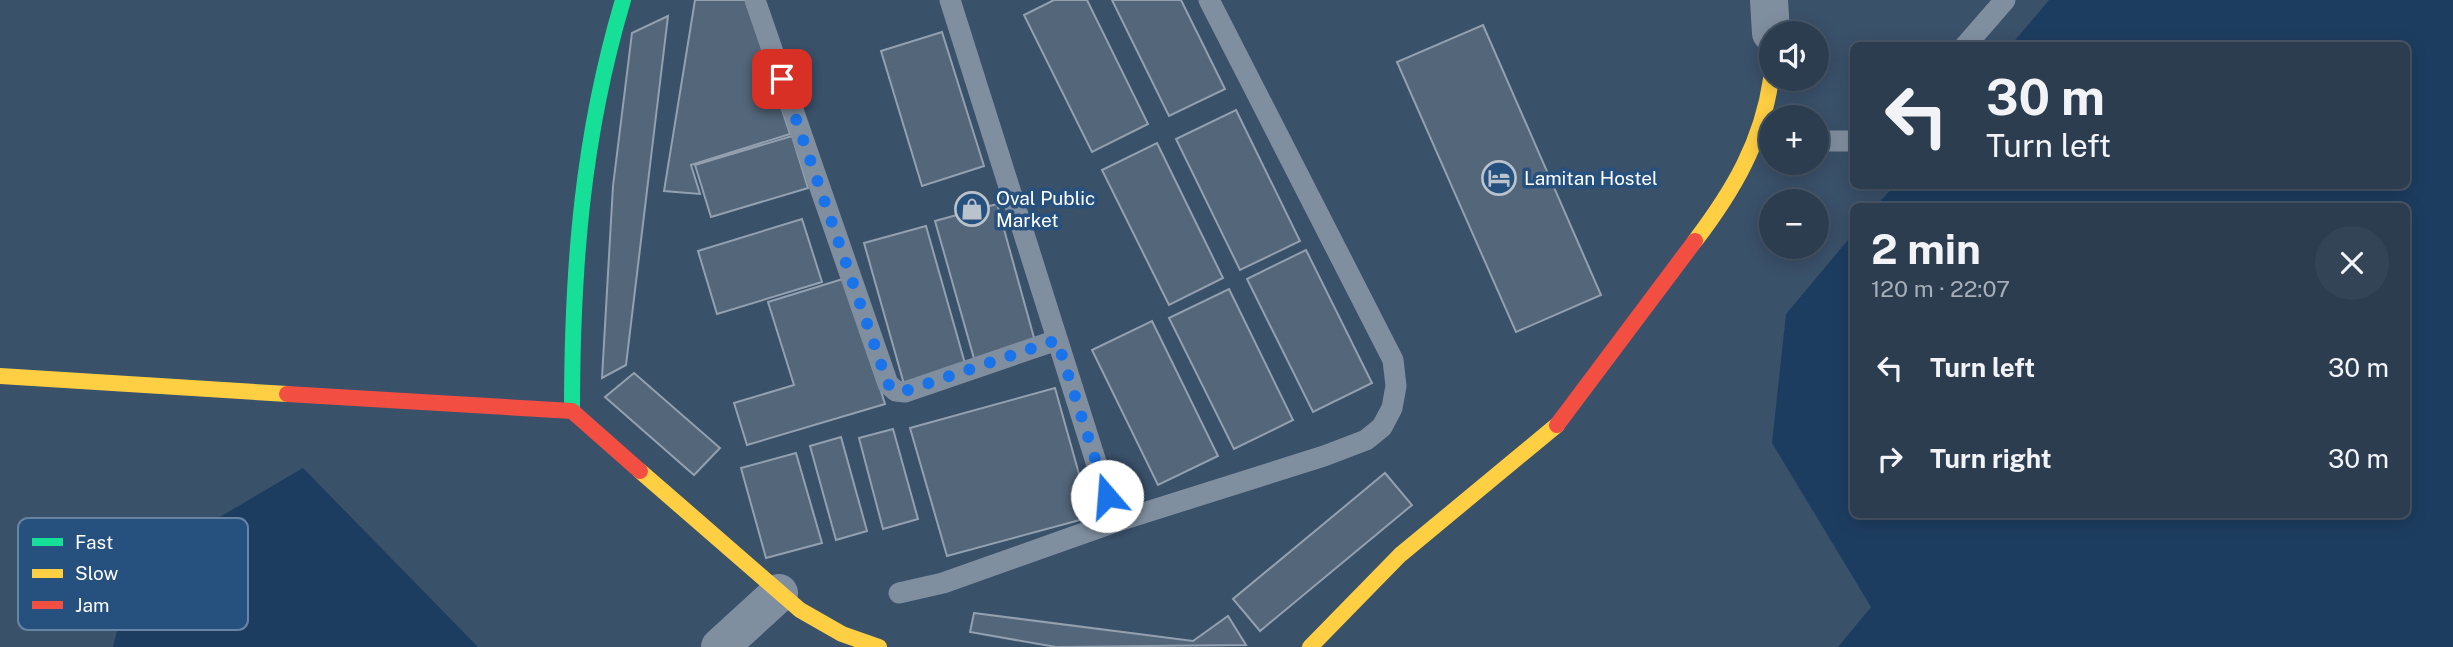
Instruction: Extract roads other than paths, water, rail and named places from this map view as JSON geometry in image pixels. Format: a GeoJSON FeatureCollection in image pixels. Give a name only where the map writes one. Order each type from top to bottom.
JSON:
{"type":"FeatureCollection","features":[{"type":"Feature","properties":{"kind":"street"},"geometry":{"type":"LineString","coordinates":[[572,411],[572,331],[580,212],[594,115],[622,0]]}},
{"type":"Feature","properties":{"kind":"street"},"geometry":{"type":"LineString","coordinates":[[1769,0],[1771,21]]}},
{"type":"Feature","properties":{"kind":"street"},"geometry":{"type":"LineString","coordinates":[[1310,647],[1400,555],[1560,423],[1708,225],[1759,146]]}},
{"type":"Feature","properties":{"kind":"street"},"geometry":{"type":"LineString","coordinates":[[0,376],[572,411],[800,610],[842,635],[879,647]]}},
{"type":"Feature","properties":{"kind":"street"},"geometry":{"type":"LineString","coordinates":[[720,647],[779,593]]}},
{"type":"Feature","properties":{"kind":"lane"},"geometry":{"type":"LineString","coordinates":[[755,0],[888,384],[896,391],[905,391],[1057,340]]}},
{"type":"Feature","properties":{"kind":"lane"},"geometry":{"type":"LineString","coordinates":[[950,0],[1115,522]]}},
{"type":"Feature","properties":{"kind":"lane"},"geometry":{"type":"LineString","coordinates":[[899,593],[943,583],[1115,522],[1324,456],[1366,440],[1382,427],[1392,408],[1396,386],[1392,360],[1209,0]]}},
{"type":"Feature","properties":{"kind":"lane"},"geometry":{"type":"LineString","coordinates":[[1968,42],[2005,0]]}},
{"type":"Feature","properties":{"kind":"lane"},"geometry":{"type":"LineString","coordinates":[[1829,141],[1850,141]]}},
{"type":"Feature","properties":{"kind":"water"},"geometry":{"type":"Polygon","coordinates":[[[2049,0],[2453,0],[2453,647],[1838,647],[1871,607],[1772,443],[1786,314],[1850,238],[1850,518],[2410,518],[2410,203],[1879,203],[1891,189],[2410,189],[2410,42],[2014,42],[2049,0]]]}},
{"type":"Feature","properties":{"kind":"water"},"geometry":{"type":"Polygon","coordinates":[[[303,468],[478,647],[113,647],[117,630],[248,630],[248,518],[218,518],[303,468]]]}},
{"type":"Feature","properties":{"kind":"place","name":"Lamitan Hostel"},"geometry":{"type":"Point","coordinates":[1499,178]}},
{"type":"Feature","properties":{"kind":"place","name":"Oval Public Market"},"geometry":{"type":"Point","coordinates":[972,209]}}]}
